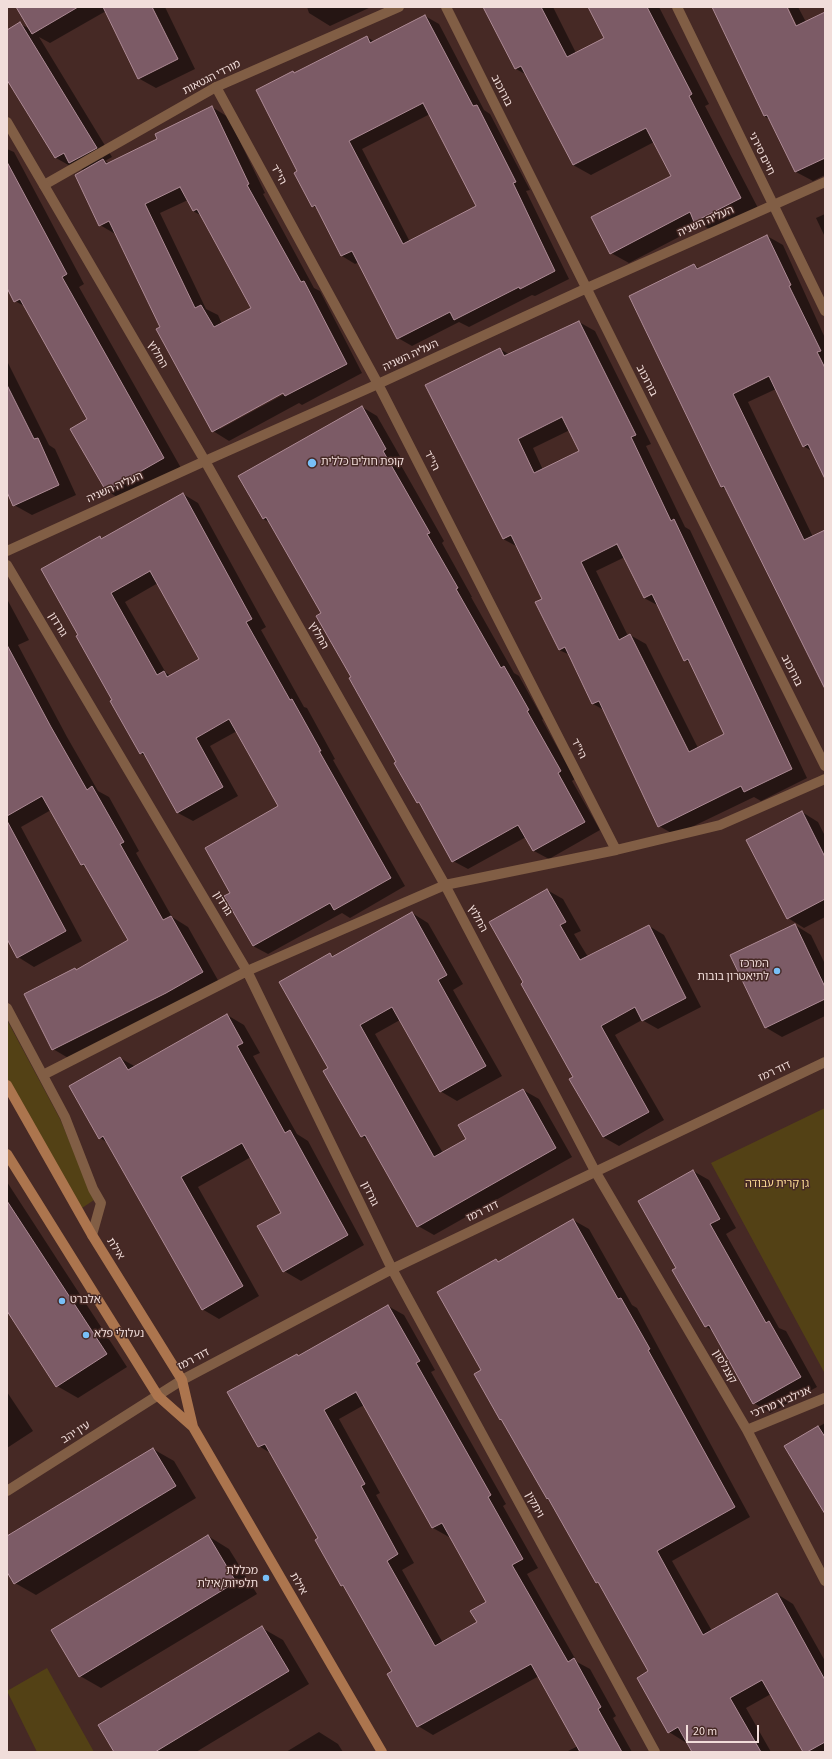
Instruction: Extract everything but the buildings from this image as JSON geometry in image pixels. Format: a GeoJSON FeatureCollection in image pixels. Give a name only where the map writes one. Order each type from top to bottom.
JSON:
{"type":"FeatureCollection","features":[{"type":"Feature","properties":{"kind":"street","name":"מורדי הגטאות"},"geometry":{"type":"LineString","coordinates":[[44,186],[216,87],[398,7]]}},
{"type":"Feature","properties":{"kind":"street","name":"בורוכוב"},"geometry":{"type":"LineString","coordinates":[[446,7],[825,766]]}},
{"type":"Feature","properties":{"kind":"street","name":"חיים סירני"},"geometry":{"type":"LineString","coordinates":[[677,7],[825,311]]}},
{"type":"Feature","properties":{"kind":"street","name":"הי\"ד"},"geometry":{"type":"LineString","coordinates":[[216,87],[378,384],[616,850]]}},
{"type":"Feature","properties":{"kind":"street","name":"החלוץ"},"geometry":{"type":"LineString","coordinates":[[7,122],[205,460],[445,885],[595,1171]]}},
{"type":"Feature","properties":{"kind":"street","name":"העליה השניה"},"geometry":{"type":"LineString","coordinates":[[7,551],[205,460],[378,384],[586,288],[825,182]]}},
{"type":"Feature","properties":{"kind":"street","name":"גורדון"},"geometry":{"type":"LineString","coordinates":[[7,565],[247,971],[392,1269]]}},
{"type":"Feature","properties":{"kind":"street"},"geometry":{"type":"LineString","coordinates":[[43,1075],[247,971],[445,885],[616,850],[720,825],[825,779]]}},
{"type":"Feature","properties":{"kind":"street"},"geometry":{"type":"LineString","coordinates":[[7,1008],[65,1117],[93,1189],[101,1203],[92,1235]]}},
{"type":"Feature","properties":{"kind":"street","name":"דוד רמז"},"geometry":{"type":"LineString","coordinates":[[158,1396],[182,1380],[392,1269],[825,1062]]}},
{"type":"Feature","properties":{"kind":"street","name":"אילת"},"geometry":{"type":"LineString","coordinates":[[7,1085],[92,1235],[182,1380],[193,1427],[382,1752]]}},
{"type":"Feature","properties":{"kind":"street","name":"אילת"},"geometry":{"type":"LineString","coordinates":[[7,1154],[158,1396],[193,1427]]}},
{"type":"Feature","properties":{"kind":"street","name":"קצנלסון"},"geometry":{"type":"LineString","coordinates":[[595,1171],[747,1430],[825,1581]]}},
{"type":"Feature","properties":{"kind":"street","name":"ויתקין"},"geometry":{"type":"LineString","coordinates":[[392,1269],[654,1752]]}},
{"type":"Feature","properties":{"kind":"street","name":"עין יהב"},"geometry":{"type":"LineString","coordinates":[[7,1491],[158,1396]]}},
{"type":"Feature","properties":{"kind":"street","name":"אנילביץ מרדכי"},"geometry":{"type":"LineString","coordinates":[[747,1430],[825,1398]]}},
{"type":"Feature","properties":{"kind":"green space"},"geometry":{"type":"Polygon","coordinates":[[[7,1020],[60,1119],[94,1200],[82,1208],[7,1091],[7,1020]]]}},
{"type":"Feature","properties":{"kind":"green space","name":"גן קרית עבודה"},"geometry":{"type":"Polygon","coordinates":[[[825,1108],[825,1371],[824,1372],[711,1163],[825,1108]]]}},
{"type":"Feature","properties":{"kind":"green space"},"geometry":{"type":"Polygon","coordinates":[[[47,1668],[94,1752],[37,1752],[7,1691],[47,1668]]]}},
{"type":"Feature","properties":{"kind":"place","name":"קופת חולים כללית"},"geometry":{"type":"Point","coordinates":[312,463]}},
{"type":"Feature","properties":{"kind":"place","name":"המרכז לתיאטרון בובות"},"geometry":{"type":"Point","coordinates":[777,971]}},
{"type":"Feature","properties":{"kind":"place","name":"אלברט"},"geometry":{"type":"Point","coordinates":[62,1301]}},
{"type":"Feature","properties":{"kind":"place","name":"נעלולי פלא"},"geometry":{"type":"Point","coordinates":[86,1335]}},
{"type":"Feature","properties":{"kind":"place","name":"מכללת תלפיות/אילת"},"geometry":{"type":"Point","coordinates":[266,1578]}}]}
